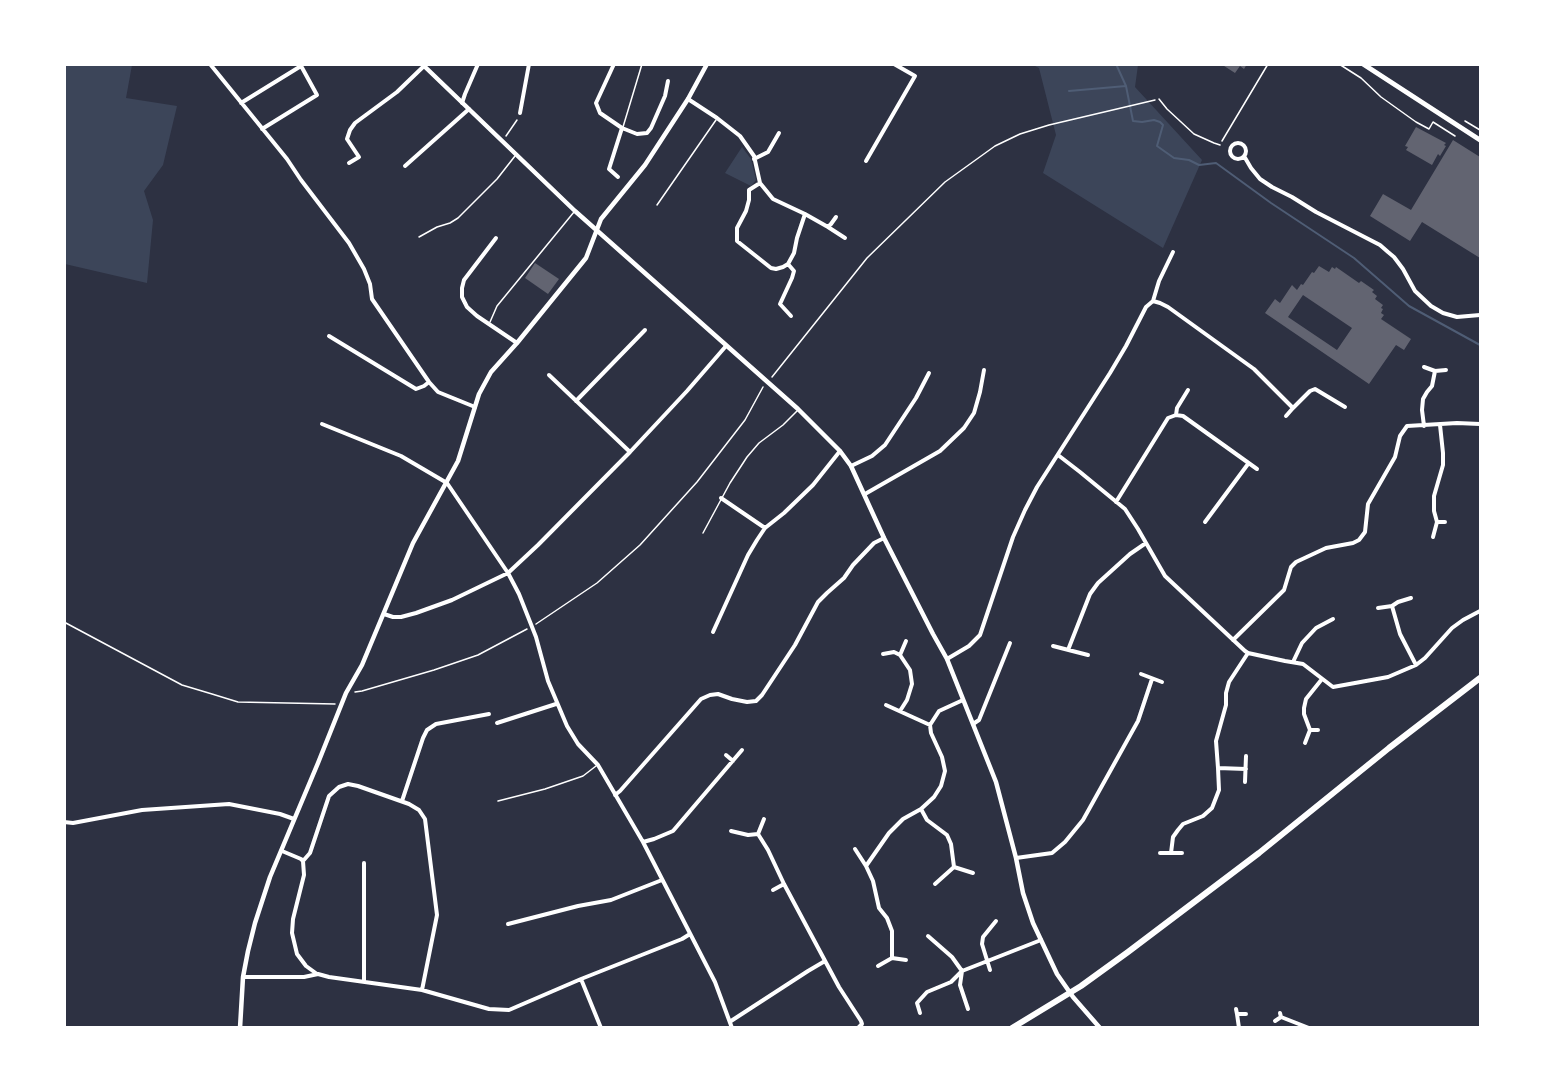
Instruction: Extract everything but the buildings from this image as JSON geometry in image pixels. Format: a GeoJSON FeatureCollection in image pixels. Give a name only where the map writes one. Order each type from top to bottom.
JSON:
{"type":"FeatureCollection","features":[{"type":"Feature","properties":{"kind":"highway"},"geometry":{"type":"LineString","coordinates":[[1012,1028],[1081,986],[1128,952],[1259,853],[1480,678]]}},
{"type":"Feature","properties":{"kind":"main road"},"geometry":{"type":"LineString","coordinates":[[1363,64],[1480,140]]}},
{"type":"Feature","properties":{"kind":"street"},"geometry":{"type":"LineString","coordinates":[[210,64],[287,159],[350,243],[370,284],[372,299],[429,382],[438,392],[474,407]]}},
{"type":"Feature","properties":{"kind":"street"},"geometry":{"type":"LineString","coordinates":[[462,104],[478,64]]}},
{"type":"Feature","properties":{"kind":"street"},"geometry":{"type":"LineString","coordinates":[[520,113],[529,64]]}},
{"type":"Feature","properties":{"kind":"street"},"geometry":{"type":"LineString","coordinates":[[614,64],[596,103],[600,113],[622,128],[637,134],[647,132],[651,128],[665,96],[668,81]]}},
{"type":"Feature","properties":{"kind":"street"},"geometry":{"type":"LineString","coordinates":[[240,1028],[243,977],[255,923],[270,877],[346,693],[362,665],[413,543],[458,461],[479,394],[491,372],[586,258],[601,219],[645,165],[688,99],[707,64]]}},
{"type":"Feature","properties":{"kind":"street"},"geometry":{"type":"LineString","coordinates":[[866,161],[915,76],[894,64]]}},
{"type":"Feature","properties":{"kind":"street"},"geometry":{"type":"LineString","coordinates":[[241,103],[301,65],[317,95],[262,129]]}},
{"type":"Feature","properties":{"kind":"street"},"geometry":{"type":"LineString","coordinates":[[349,163],[359,157],[346,139],[355,123],[397,92],[423,65],[574,211],[782,395],[840,451],[851,466],[884,538],[947,659],[996,782],[1023,893],[1033,923],[1057,974],[1099,1027]]}},
{"type":"Feature","properties":{"kind":"street"},"geometry":{"type":"LineString","coordinates":[[688,99],[740,136],[754,159],[760,183],[773,199],[805,214],[845,238]]}},
{"type":"Feature","properties":{"kind":"street"},"geometry":{"type":"LineString","coordinates":[[405,166],[469,109]]}},
{"type":"Feature","properties":{"kind":"street"},"geometry":{"type":"LineString","coordinates":[[618,177],[609,169],[622,128]]}},
{"type":"Feature","properties":{"kind":"street"},"geometry":{"type":"LineString","coordinates":[[754,159],[768,152],[779,133]]}},
{"type":"Feature","properties":{"kind":"street"},"geometry":{"type":"LineString","coordinates":[[1244,156],[1238,159],[1233,158],[1230,153],[1231,146],[1237,143],[1243,144],[1246,149],[1244,156],[1251,168],[1260,179],[1272,187],[1380,245],[1394,257],[1415,291],[1431,306],[1457,317],[1480,315]]}},
{"type":"Feature","properties":{"kind":"street"},"geometry":{"type":"LineString","coordinates":[[760,183],[749,190],[746,211],[737,228],[737,241],[771,268],[776,269],[788,264],[794,253],[805,214]]}},
{"type":"Feature","properties":{"kind":"street"},"geometry":{"type":"LineString","coordinates":[[828,227],[836,216]]}},
{"type":"Feature","properties":{"kind":"street"},"geometry":{"type":"LineString","coordinates":[[496,238],[464,280],[462,297],[467,307],[488,325],[517,343]]}},
{"type":"Feature","properties":{"kind":"street"},"geometry":{"type":"LineString","coordinates":[[947,659],[969,646],[980,635],[1013,537],[1037,487],[1110,374],[1146,307],[1153,302],[1159,281],[1173,252]]}},
{"type":"Feature","properties":{"kind":"street"},"geometry":{"type":"LineString","coordinates":[[788,264],[794,271],[780,304],[791,316]]}},
{"type":"Feature","properties":{"kind":"street"},"geometry":{"type":"LineString","coordinates":[[1153,302],[1168,307],[1254,369],[1293,408]]}},
{"type":"Feature","properties":{"kind":"street"},"geometry":{"type":"LineString","coordinates":[[576,401],[645,330]]}},
{"type":"Feature","properties":{"kind":"street"},"geometry":{"type":"LineString","coordinates":[[329,336],[416,389],[429,382]]}},
{"type":"Feature","properties":{"kind":"street"},"geometry":{"type":"LineString","coordinates":[[384,614],[401,617],[416,613],[452,600],[508,573],[630,452],[687,392],[726,346]]}},
{"type":"Feature","properties":{"kind":"street"},"geometry":{"type":"LineString","coordinates":[[1424,367],[1435,371],[1446,370]]}},
{"type":"Feature","properties":{"kind":"street"},"geometry":{"type":"LineString","coordinates":[[865,494],[940,451],[964,428],[974,413],[984,370]]}},
{"type":"Feature","properties":{"kind":"street"},"geometry":{"type":"LineString","coordinates":[[1424,426],[1423,399],[1432,386],[1435,371]]}},
{"type":"Feature","properties":{"kind":"street"},"geometry":{"type":"LineString","coordinates":[[851,466],[872,456],[885,445],[916,398],[929,373]]}},
{"type":"Feature","properties":{"kind":"street"},"geometry":{"type":"LineString","coordinates":[[549,375],[630,452]]}},
{"type":"Feature","properties":{"kind":"street"},"geometry":{"type":"LineString","coordinates":[[1286,416],[1315,389],[1345,407]]}},
{"type":"Feature","properties":{"kind":"street"},"geometry":{"type":"LineString","coordinates":[[1176,415],[1177,408],[1188,390]]}},
{"type":"Feature","properties":{"kind":"street"},"geometry":{"type":"LineString","coordinates":[[1116,502],[1168,418],[1176,415],[1183,416],[1257,469]]}},
{"type":"Feature","properties":{"kind":"street"},"geometry":{"type":"LineString","coordinates":[[322,423],[401,456],[447,483],[508,573],[528,617],[556,704],[578,744],[598,765],[643,842],[715,982],[732,1028]]}},
{"type":"Feature","properties":{"kind":"street"},"geometry":{"type":"LineString","coordinates":[[1233,640],[1284,590],[1291,567],[1296,562],[1326,548],[1359,540],[1365,532],[1368,504],[1395,457],[1403,429],[1407,426],[1480,424]]}},
{"type":"Feature","properties":{"kind":"street"},"geometry":{"type":"LineString","coordinates":[[1432,537],[1437,522],[1434,511],[1435,488],[1443,465],[1440,425]]}},
{"type":"Feature","properties":{"kind":"street"},"geometry":{"type":"LineString","coordinates":[[713,632],[748,555],[765,528],[800,499],[840,451]]}},
{"type":"Feature","properties":{"kind":"street"},"geometry":{"type":"LineString","coordinates":[[1058,455],[1125,509],[1165,576],[1237,644],[1248,653],[1303,664],[1333,687],[1388,677],[1416,665],[1452,628],[1480,611]]}},
{"type":"Feature","properties":{"kind":"street"},"geometry":{"type":"LineString","coordinates":[[1205,522],[1248,464]]}},
{"type":"Feature","properties":{"kind":"street"},"geometry":{"type":"LineString","coordinates":[[721,498],[765,528]]}},
{"type":"Feature","properties":{"kind":"street"},"geometry":{"type":"LineString","coordinates":[[1437,522],[1445,522]]}},
{"type":"Feature","properties":{"kind":"street"},"geometry":{"type":"LineString","coordinates":[[615,795],[701,699],[718,694],[747,702],[756,701],[795,645],[826,593],[844,578],[874,543],[884,538]]}},
{"type":"Feature","properties":{"kind":"street"},"geometry":{"type":"LineString","coordinates":[[1068,650],[1090,594],[1098,583],[1146,543]]}},
{"type":"Feature","properties":{"kind":"street"},"geometry":{"type":"LineString","coordinates":[[1378,608],[1392,606],[1411,598]]}},
{"type":"Feature","properties":{"kind":"street"},"geometry":{"type":"LineString","coordinates":[[1392,606],[1400,634],[1416,665]]}},
{"type":"Feature","properties":{"kind":"street"},"geometry":{"type":"LineString","coordinates":[[1293,662],[1302,643],[1316,628],[1333,619]]}},
{"type":"Feature","properties":{"kind":"street"},"geometry":{"type":"LineString","coordinates":[[900,655],[906,641]]}},
{"type":"Feature","properties":{"kind":"street"},"geometry":{"type":"LineString","coordinates":[[973,724],[979,720],[1010,643]]}},
{"type":"Feature","properties":{"kind":"street"},"geometry":{"type":"LineString","coordinates":[[1053,646],[1088,655]]}},
{"type":"Feature","properties":{"kind":"street"},"geometry":{"type":"LineString","coordinates":[[884,654],[894,652],[900,655],[910,670],[912,684],[907,700],[900,711]]}},
{"type":"Feature","properties":{"kind":"street"},"geometry":{"type":"LineString","coordinates":[[1171,853],[1173,837],[1178,830],[1183,824],[1203,816],[1212,808],[1219,790],[1216,741],[1226,705],[1226,693],[1229,682],[1248,653]]}},
{"type":"Feature","properties":{"kind":"street"},"geometry":{"type":"LineString","coordinates":[[1141,674],[1162,682]]}},
{"type":"Feature","properties":{"kind":"street"},"geometry":{"type":"LineString","coordinates":[[1016,858],[1052,853],[1065,842],[1083,820],[1138,721],[1152,679]]}},
{"type":"Feature","properties":{"kind":"street"},"geometry":{"type":"LineString","coordinates":[[1305,743],[1310,730],[1304,714],[1306,699],[1322,679]]}},
{"type":"Feature","properties":{"kind":"street"},"geometry":{"type":"LineString","coordinates":[[866,866],[889,832],[903,819],[921,809],[934,797],[941,786],[945,771],[930,725],[939,711],[963,700]]}},
{"type":"Feature","properties":{"kind":"street"},"geometry":{"type":"LineString","coordinates":[[497,723],[556,704]]}},
{"type":"Feature","properties":{"kind":"street"},"geometry":{"type":"LineString","coordinates":[[886,705],[930,725]]}},
{"type":"Feature","properties":{"kind":"street"},"geometry":{"type":"LineString","coordinates":[[402,801],[424,734],[430,727],[489,714]]}},
{"type":"Feature","properties":{"kind":"street"},"geometry":{"type":"LineString","coordinates":[[1310,730],[1318,730]]}},
{"type":"Feature","properties":{"kind":"street"},"geometry":{"type":"LineString","coordinates":[[643,842],[673,831],[742,750]]}},
{"type":"Feature","properties":{"kind":"street"},"geometry":{"type":"LineString","coordinates":[[726,755],[733,761]]}},
{"type":"Feature","properties":{"kind":"street"},"geometry":{"type":"LineString","coordinates":[[1245,782],[1246,756]]}},
{"type":"Feature","properties":{"kind":"street"},"geometry":{"type":"LineString","coordinates":[[1218,768],[1246,769]]}},
{"type":"Feature","properties":{"kind":"street"},"geometry":{"type":"LineString","coordinates":[[422,990],[437,915],[425,819],[416,807],[402,801],[354,784],[343,785],[329,796],[310,853],[303,861],[304,875],[293,920],[292,933],[297,954],[306,966],[318,974],[422,990],[489,1009],[509,1010],[690,934]]}},
{"type":"Feature","properties":{"kind":"street"},"geometry":{"type":"LineString","coordinates":[[64,822],[73,823],[152,809],[229,804],[280,814],[295,820]]}},
{"type":"Feature","properties":{"kind":"street"},"geometry":{"type":"LineString","coordinates":[[921,809],[927,820],[947,835],[951,844],[954,867]]}},
{"type":"Feature","properties":{"kind":"street"},"geometry":{"type":"LineString","coordinates":[[758,834],[764,819]]}},
{"type":"Feature","properties":{"kind":"street"},"geometry":{"type":"LineString","coordinates":[[731,831],[748,835],[758,834]]}},
{"type":"Feature","properties":{"kind":"street"},"geometry":{"type":"LineString","coordinates":[[758,834],[838,987],[862,1024],[858,1028]]}},
{"type":"Feature","properties":{"kind":"street"},"geometry":{"type":"LineString","coordinates":[[855,849],[873,881],[879,908],[887,918],[892,931],[891,958]]}},
{"type":"Feature","properties":{"kind":"street"},"geometry":{"type":"LineString","coordinates":[[282,851],[303,861]]}},
{"type":"Feature","properties":{"kind":"street"},"geometry":{"type":"LineString","coordinates":[[1160,853],[1182,853]]}},
{"type":"Feature","properties":{"kind":"street"},"geometry":{"type":"LineString","coordinates":[[364,863],[364,982]]}},
{"type":"Feature","properties":{"kind":"street"},"geometry":{"type":"LineString","coordinates":[[954,867],[973,873]]}},
{"type":"Feature","properties":{"kind":"street"},"geometry":{"type":"LineString","coordinates":[[935,884],[954,867]]}},
{"type":"Feature","properties":{"kind":"street"},"geometry":{"type":"LineString","coordinates":[[508,924],[611,900],[662,880]]}},
{"type":"Feature","properties":{"kind":"street"},"geometry":{"type":"LineString","coordinates":[[773,890],[784,884]]}},
{"type":"Feature","properties":{"kind":"street"},"geometry":{"type":"LineString","coordinates":[[990,970],[982,944],[983,937],[996,921]]}},
{"type":"Feature","properties":{"kind":"street"},"geometry":{"type":"LineString","coordinates":[[928,936],[952,957],[963,971]]}},
{"type":"Feature","properties":{"kind":"street"},"geometry":{"type":"LineString","coordinates":[[920,1013],[917,1003],[927,992],[951,982],[963,971],[1041,940]]}},
{"type":"Feature","properties":{"kind":"street"},"geometry":{"type":"LineString","coordinates":[[878,966],[891,958],[906,960]]}},
{"type":"Feature","properties":{"kind":"street"},"geometry":{"type":"LineString","coordinates":[[731,1021],[825,961]]}},
{"type":"Feature","properties":{"kind":"street"},"geometry":{"type":"LineString","coordinates":[[963,971],[960,985],[968,1009]]}},
{"type":"Feature","properties":{"kind":"street"},"geometry":{"type":"LineString","coordinates":[[243,977],[304,977],[318,974]]}},
{"type":"Feature","properties":{"kind":"street"},"geometry":{"type":"LineString","coordinates":[[581,979],[601,1028]]}},
{"type":"Feature","properties":{"kind":"street"},"geometry":{"type":"LineString","coordinates":[[1239,1028],[1237,1011],[1246,1014]]}},
{"type":"Feature","properties":{"kind":"street"},"geometry":{"type":"LineString","coordinates":[[1275,1021],[1280,1015],[1309,1028]]}},
{"type":"Feature","properties":{"kind":"lane"},"geometry":{"type":"LineString","coordinates":[[622,128],[642,64]]}},
{"type":"Feature","properties":{"kind":"lane"},"geometry":{"type":"LineString","coordinates":[[1159,99],[1194,134],[1221,145]]}},
{"type":"Feature","properties":{"kind":"lane"},"geometry":{"type":"LineString","coordinates":[[657,205],[717,118]]}},
{"type":"Feature","properties":{"kind":"lane"},"geometry":{"type":"LineString","coordinates":[[419,237],[458,218],[497,179],[516,155]]}},
{"type":"Feature","properties":{"kind":"lane"},"geometry":{"type":"LineString","coordinates":[[488,325],[497,306],[574,211]]}},
{"type":"Feature","properties":{"kind":"lane"},"geometry":{"type":"LineString","coordinates":[[703,533],[737,471],[759,443],[798,410]]}},
{"type":"Feature","properties":{"kind":"lane"},"geometry":{"type":"LineString","coordinates":[[498,801],[583,776],[598,765]]}},
{"type":"Feature","properties":{"kind":"path"},"geometry":{"type":"LineString","coordinates":[[1221,145],[1268,64]]}},
{"type":"Feature","properties":{"kind":"path"},"geometry":{"type":"LineString","coordinates":[[1339,64],[1361,78],[1381,97],[1428,129],[1433,122],[1455,136]]}},
{"type":"Feature","properties":{"kind":"path"},"geometry":{"type":"LineString","coordinates":[[772,376],[867,258],[945,182],[995,146],[1020,134],[1049,125],[1159,99]]}},
{"type":"Feature","properties":{"kind":"path"},"geometry":{"type":"LineString","coordinates":[[502,140],[515,124],[520,113]]}},
{"type":"Feature","properties":{"kind":"path"},"geometry":{"type":"LineString","coordinates":[[1465,121],[1480,130]]}},
{"type":"Feature","properties":{"kind":"path"},"geometry":{"type":"LineString","coordinates":[[353,692],[478,655],[544,620],[597,583],[640,545],[697,482],[745,420],[766,384]]}},
{"type":"Feature","properties":{"kind":"path"},"geometry":{"type":"LineString","coordinates":[[64,622],[182,685],[238,702],[342,704]]}},
{"type":"Feature","properties":{"kind":"shaded area"},"geometry":{"type":"Polygon","coordinates":[[[65,64],[132,65],[126,98],[177,106],[163,165],[144,191],[153,220],[147,283],[65,264],[65,64]]]}},
{"type":"Feature","properties":{"kind":"shaded area"},"geometry":{"type":"Polygon","coordinates":[[[1033,65],[1138,65],[1135,87],[1202,160],[1163,248],[1043,173],[1056,135],[1039,68],[1033,65]]]}},
{"type":"Feature","properties":{"kind":"shaded area"},"geometry":{"type":"Polygon","coordinates":[[[742,147],[751,159],[756,180],[751,186],[725,173],[742,147]]]}},
{"type":"Feature","properties":{"kind":"waterway"},"geometry":{"type":"LineString","coordinates":[[1116,64],[1126,86],[1133,121],[1154,120],[1163,125],[1157,146],[1174,158],[1189,160],[1199,165],[1216,163],[1354,258],[1409,306],[1480,345]]}},
{"type":"Feature","properties":{"kind":"waterway"},"geometry":{"type":"LineString","coordinates":[[1069,91],[1126,86]]}}]}
